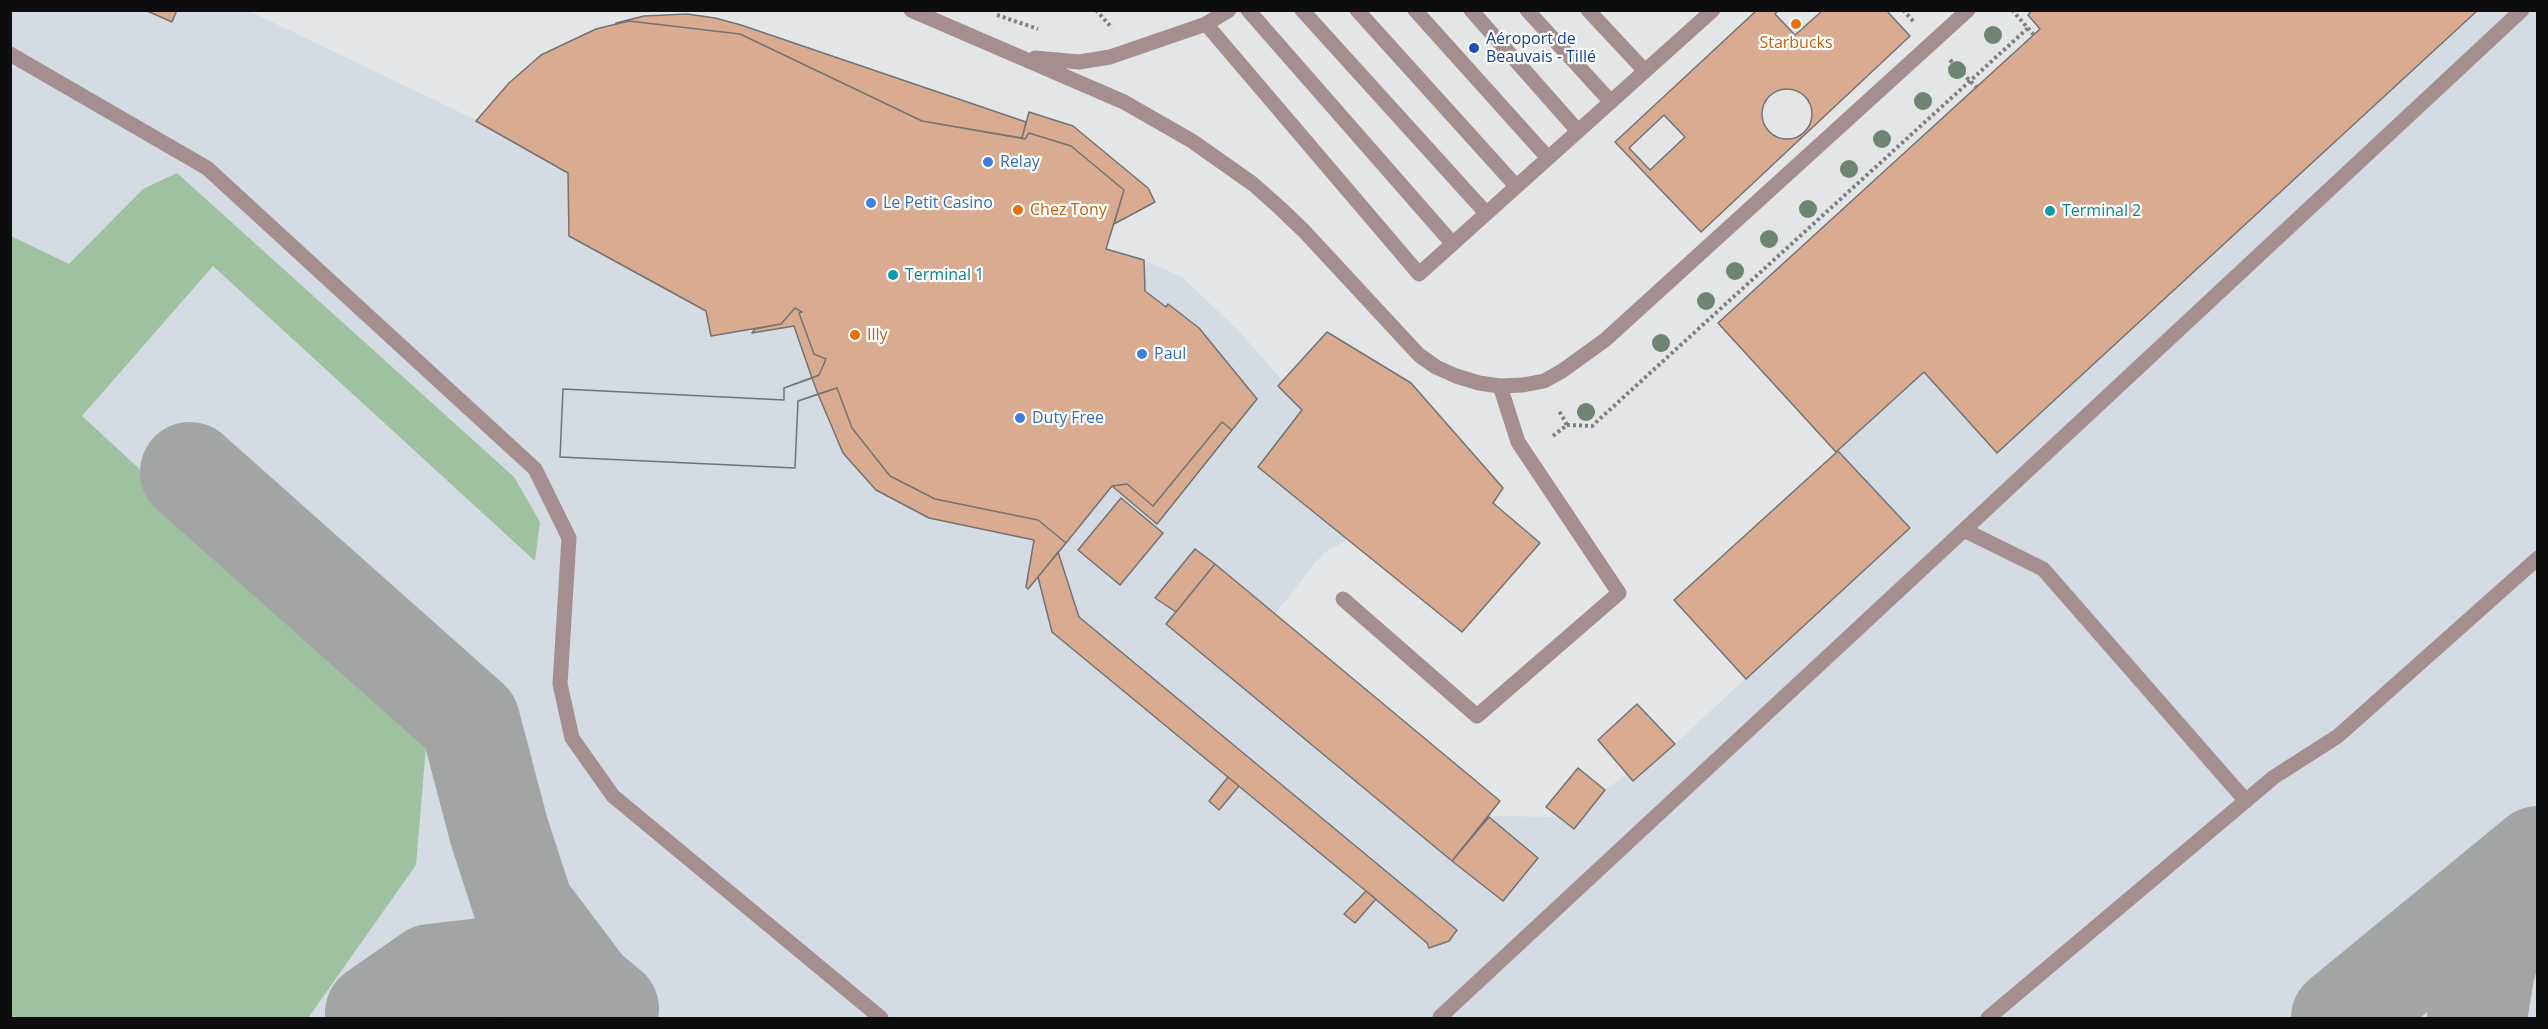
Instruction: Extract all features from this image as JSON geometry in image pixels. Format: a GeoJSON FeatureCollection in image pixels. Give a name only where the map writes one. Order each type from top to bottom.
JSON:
{"type":"FeatureCollection","features":[{"type":"Feature","properties":{"kind":"lane"},"geometry":{"type":"LineString","coordinates":[[911,10],[1124,102],[1159,120],[1220,159],[1253,184],[1304,231],[1419,355],[1436,367],[1456,376],[1500,386],[1523,386],[1544,381],[1605,340],[1965,11]]}},
{"type":"Feature","properties":{"kind":"lane"},"geometry":{"type":"LineString","coordinates":[[1011,53],[1045,60],[1068,61],[1110,57],[1206,24],[1229,10]]}},
{"type":"Feature","properties":{"kind":"lane"},"geometry":{"type":"LineString","coordinates":[[1248,10],[1452,243]]}},
{"type":"Feature","properties":{"kind":"lane"},"geometry":{"type":"LineString","coordinates":[[1302,10],[1486,213]]}},
{"type":"Feature","properties":{"kind":"lane"},"geometry":{"type":"LineString","coordinates":[[1357,10],[1516,186]]}},
{"type":"Feature","properties":{"kind":"lane"},"geometry":{"type":"LineString","coordinates":[[1415,10],[1548,158]]}},
{"type":"Feature","properties":{"kind":"lane"},"geometry":{"type":"LineString","coordinates":[[1471,10],[1578,131]]}},
{"type":"Feature","properties":{"kind":"lane"},"geometry":{"type":"LineString","coordinates":[[1527,10],[1611,102]]}},
{"type":"Feature","properties":{"kind":"lane"},"geometry":{"type":"LineString","coordinates":[[1588,10],[1645,71]]}},
{"type":"Feature","properties":{"kind":"lane"},"geometry":{"type":"LineString","coordinates":[[1440,1017],[2522,10]]}},
{"type":"Feature","properties":{"kind":"lane"},"geometry":{"type":"LineString","coordinates":[[1206,24],[1419,273],[1710,12]]}},
{"type":"Feature","properties":{"kind":"lane"},"geometry":{"type":"LineString","coordinates":[[10,54],[207,168],[536,469],[569,538],[560,684],[572,738],[613,796],[881,1018]]}},
{"type":"Feature","properties":{"kind":"lane"},"geometry":{"type":"LineString","coordinates":[[1343,599],[1477,716],[1619,592],[1518,442],[1500,386]]}},
{"type":"Feature","properties":{"kind":"lane"},"geometry":{"type":"LineString","coordinates":[[1964,530],[2043,569],[2246,801]]}},
{"type":"Feature","properties":{"kind":"lane"},"geometry":{"type":"LineString","coordinates":[[1988,1018],[2274,777],[2338,736],[2538,558]]}},
{"type":"Feature","properties":{"kind":"path"},"geometry":{"type":"LineString","coordinates":[[1096,10],[1115,31],[1105,33]]}},
{"type":"Feature","properties":{"kind":"path"},"geometry":{"type":"LineString","coordinates":[[1903,10],[1919,28]]}},
{"type":"Feature","properties":{"kind":"path"},"geometry":{"type":"LineString","coordinates":[[2012,10],[2034,35]]}},
{"type":"Feature","properties":{"kind":"path"},"geometry":{"type":"LineString","coordinates":[[977,38],[990,12],[1046,31]]}},
{"type":"Feature","properties":{"kind":"path"},"geometry":{"type":"LineString","coordinates":[[1553,436],[1567,425],[1592,426],[2028,28]]}},
{"type":"Feature","properties":{"kind":"path"},"geometry":{"type":"LineString","coordinates":[[1945,54],[1977,88]]}},
{"type":"Feature","properties":{"kind":"path"},"geometry":{"type":"LineString","coordinates":[[1558,409],[1567,425]]}},
{"type":"Feature","properties":{"kind":"shaded area"},"geometry":{"type":"Polygon","coordinates":[[[10,11],[249,11],[476,120],[509,83],[541,55],[596,29],[630,19],[687,14],[741,25],[1026,122],[1029,112],[1073,126],[1148,188],[1155,202],[1114,224],[1106,249],[1144,260],[1182,277],[1239,331],[1302,403],[1356,517],[1347,540],[1325,552],[1275,614],[1500,801],[1490,816],[1557,817],[1546,807],[1578,768],[1605,790],[1627,774],[1598,740],[1637,704],[1675,744],[1745,679],[1674,600],[1836,452],[1718,323],[2040,29],[2028,15],[2032,11],[2537,11],[2537,1018],[11,1018],[10,11]]]}},
{"type":"Feature","properties":{"kind":"green space"},"geometry":{"type":"Polygon","coordinates":[[[177,173],[514,477],[540,522],[535,561],[213,266],[82,416],[427,734],[416,865],[308,1018],[11,1018],[11,236],[69,264],[143,189],[177,173]]]}},
{"type":"Feature","properties":{"kind":"building"},"geometry":{"type":"Polygon","coordinates":[[[145,10],[177,10],[172,22],[145,10]]]}},
{"type":"Feature","properties":{"kind":"building"},"geometry":{"type":"Polygon","coordinates":[[[1757,10],[1886,10],[1910,36],[1701,232],[1615,142],[1757,10]]]}},
{"type":"Feature","properties":{"kind":"building","name":"Starbucks"},"geometry":{"type":"Polygon","coordinates":[[[1779,10],[1823,10],[1795,35],[1775,14],[1779,10]]]}},
{"type":"Feature","properties":{"kind":"building","name":"Terminal 2"},"geometry":{"type":"Polygon","coordinates":[[[2032,10],[2478,10],[1997,453],[1924,372],[1836,452],[1718,323],[2040,29],[2028,15],[2032,10]]]}},
{"type":"Feature","properties":{"kind":"building"},"geometry":{"type":"Polygon","coordinates":[[[687,14],[741,25],[1026,122],[1022,138],[922,121],[740,34],[629,21],[616,23],[644,16],[687,14]]]}},
{"type":"Feature","properties":{"kind":"building","name":"Terminal 1"},"geometry":{"type":"Polygon","coordinates":[[[629,21],[740,34],[922,121],[1025,139],[1029,133],[1071,146],[1124,190],[1106,249],[1144,260],[1145,291],[1166,307],[1168,304],[1199,328],[1257,399],[1232,430],[1222,422],[1153,506],[1127,484],[1112,486],[1066,543],[1038,520],[935,499],[890,476],[852,428],[837,388],[798,401],[795,468],[560,457],[563,389],[784,400],[784,388],[819,375],[826,359],[814,354],[799,313],[802,312],[795,308],[781,324],[711,336],[706,311],[569,236],[568,173],[476,121],[509,83],[541,55],[596,29],[629,21]]]}},
{"type":"Feature","properties":{"kind":"building"},"geometry":{"type":"Polygon","coordinates":[[[1782,89],[1792,89],[1805,96],[1812,109],[1812,119],[1805,132],[1792,139],[1782,139],[1773,135],[1766,128],[1762,119],[1762,109],[1766,100],[1773,93],[1782,89]]]}},
{"type":"Feature","properties":{"kind":"building"},"geometry":{"type":"Polygon","coordinates":[[[1029,112],[1073,126],[1148,188],[1155,202],[1114,224],[1124,190],[1071,146],[1029,133],[1025,139],[1022,138],[1029,112]]]}},
{"type":"Feature","properties":{"kind":"building"},"geometry":{"type":"Polygon","coordinates":[[[1664,115],[1685,137],[1650,170],[1629,148],[1664,115]]]}},
{"type":"Feature","properties":{"kind":"building"},"geometry":{"type":"Polygon","coordinates":[[[795,308],[802,312],[799,313],[814,354],[826,359],[819,375],[812,378],[794,326],[752,333],[755,329],[781,324],[795,308]]]}},
{"type":"Feature","properties":{"kind":"building"},"geometry":{"type":"Polygon","coordinates":[[[1327,332],[1411,383],[1503,488],[1493,503],[1540,543],[1462,632],[1258,467],[1302,410],[1278,386],[1327,332]]]}},
{"type":"Feature","properties":{"kind":"building"},"geometry":{"type":"Polygon","coordinates":[[[812,378],[818,394],[798,401],[795,468],[560,457],[563,389],[784,400],[784,388],[812,378]]]}},
{"type":"Feature","properties":{"kind":"building"},"geometry":{"type":"Polygon","coordinates":[[[837,388],[852,428],[890,476],[935,499],[1038,520],[1066,543],[1028,589],[1026,587],[1034,540],[929,518],[876,490],[843,453],[818,394],[837,388]]]}},
{"type":"Feature","properties":{"kind":"building"},"geometry":{"type":"Polygon","coordinates":[[[1222,422],[1232,430],[1157,524],[1112,486],[1127,484],[1153,506],[1222,422]]]}},
{"type":"Feature","properties":{"kind":"building"},"geometry":{"type":"Polygon","coordinates":[[[1838,451],[1910,528],[1746,679],[1674,600],[1838,451]]]}},
{"type":"Feature","properties":{"kind":"building"},"geometry":{"type":"Polygon","coordinates":[[[1121,498],[1163,533],[1120,585],[1078,550],[1121,498]]]}},
{"type":"Feature","properties":{"kind":"building"},"geometry":{"type":"Polygon","coordinates":[[[1195,549],[1215,564],[1176,612],[1155,598],[1195,549]]]}},
{"type":"Feature","properties":{"kind":"building"},"geometry":{"type":"Polygon","coordinates":[[[1058,552],[1079,617],[1457,930],[1449,941],[1429,948],[1427,943],[1366,891],[1052,632],[1038,577],[1058,552]]]}},
{"type":"Feature","properties":{"kind":"building"},"geometry":{"type":"Polygon","coordinates":[[[1215,564],[1500,801],[1452,861],[1166,624],[1215,564]]]}},
{"type":"Feature","properties":{"kind":"building"},"geometry":{"type":"Polygon","coordinates":[[[1637,704],[1675,744],[1633,781],[1598,740],[1637,704]]]}},
{"type":"Feature","properties":{"kind":"building"},"geometry":{"type":"Polygon","coordinates":[[[1578,768],[1605,790],[1574,829],[1546,807],[1578,768]]]}},
{"type":"Feature","properties":{"kind":"building"},"geometry":{"type":"Polygon","coordinates":[[[1228,777],[1239,786],[1219,810],[1209,801],[1228,777]]]}},
{"type":"Feature","properties":{"kind":"building"},"geometry":{"type":"Polygon","coordinates":[[[1489,817],[1538,858],[1503,901],[1452,861],[1489,817]]]}},
{"type":"Feature","properties":{"kind":"building"},"geometry":{"type":"Polygon","coordinates":[[[1366,891],[1376,899],[1355,923],[1344,914],[1366,891]]]}},
{"type":"Feature","properties":{"kind":"taxiway"},"geometry":{"type":"LineString","coordinates":[[190,472],[470,721],[499,831],[524,908],[586,990]]}},
{"type":"Feature","properties":{"kind":"taxiway"},"geometry":{"type":"LineString","coordinates":[[2341,1018],[2538,856]]}},
{"type":"Feature","properties":{"kind":"taxiway"},"geometry":{"type":"LineString","coordinates":[[2477,1018],[2485,968],[2496,936],[2510,907],[2536,869]]}},
{"type":"Feature","properties":{"kind":"taxiway"},"geometry":{"type":"LineString","coordinates":[[375,1013],[431,974],[501,966],[546,973],[586,990],[609,1009]]}},
{"type":"Feature","properties":{"kind":"place","name":"Starbucks"},"geometry":{"type":"Point","coordinates":[1796,24]}},
{"type":"Feature","properties":{"kind":"place","name":"Aéroport de Beauvais - Tillé"},"geometry":{"type":"Point","coordinates":[1474,48]}},
{"type":"Feature","properties":{"kind":"place","name":"Relay"},"geometry":{"type":"Point","coordinates":[988,162]}},
{"type":"Feature","properties":{"kind":"place","name":"Le Petit Casino"},"geometry":{"type":"Point","coordinates":[871,203]}},
{"type":"Feature","properties":{"kind":"place","name":"Chez Tony"},"geometry":{"type":"Point","coordinates":[1018,210]}},
{"type":"Feature","properties":{"kind":"place","name":"Terminal 2"},"geometry":{"type":"Point","coordinates":[2050,211]}},
{"type":"Feature","properties":{"kind":"place","name":"Terminal 1"},"geometry":{"type":"Point","coordinates":[893,275]}},
{"type":"Feature","properties":{"kind":"place","name":"Illy"},"geometry":{"type":"Point","coordinates":[855,335]}},
{"type":"Feature","properties":{"kind":"place","name":"Paul"},"geometry":{"type":"Point","coordinates":[1142,354]}},
{"type":"Feature","properties":{"kind":"place","name":"Duty Free"},"geometry":{"type":"Point","coordinates":[1020,418]}}]}
